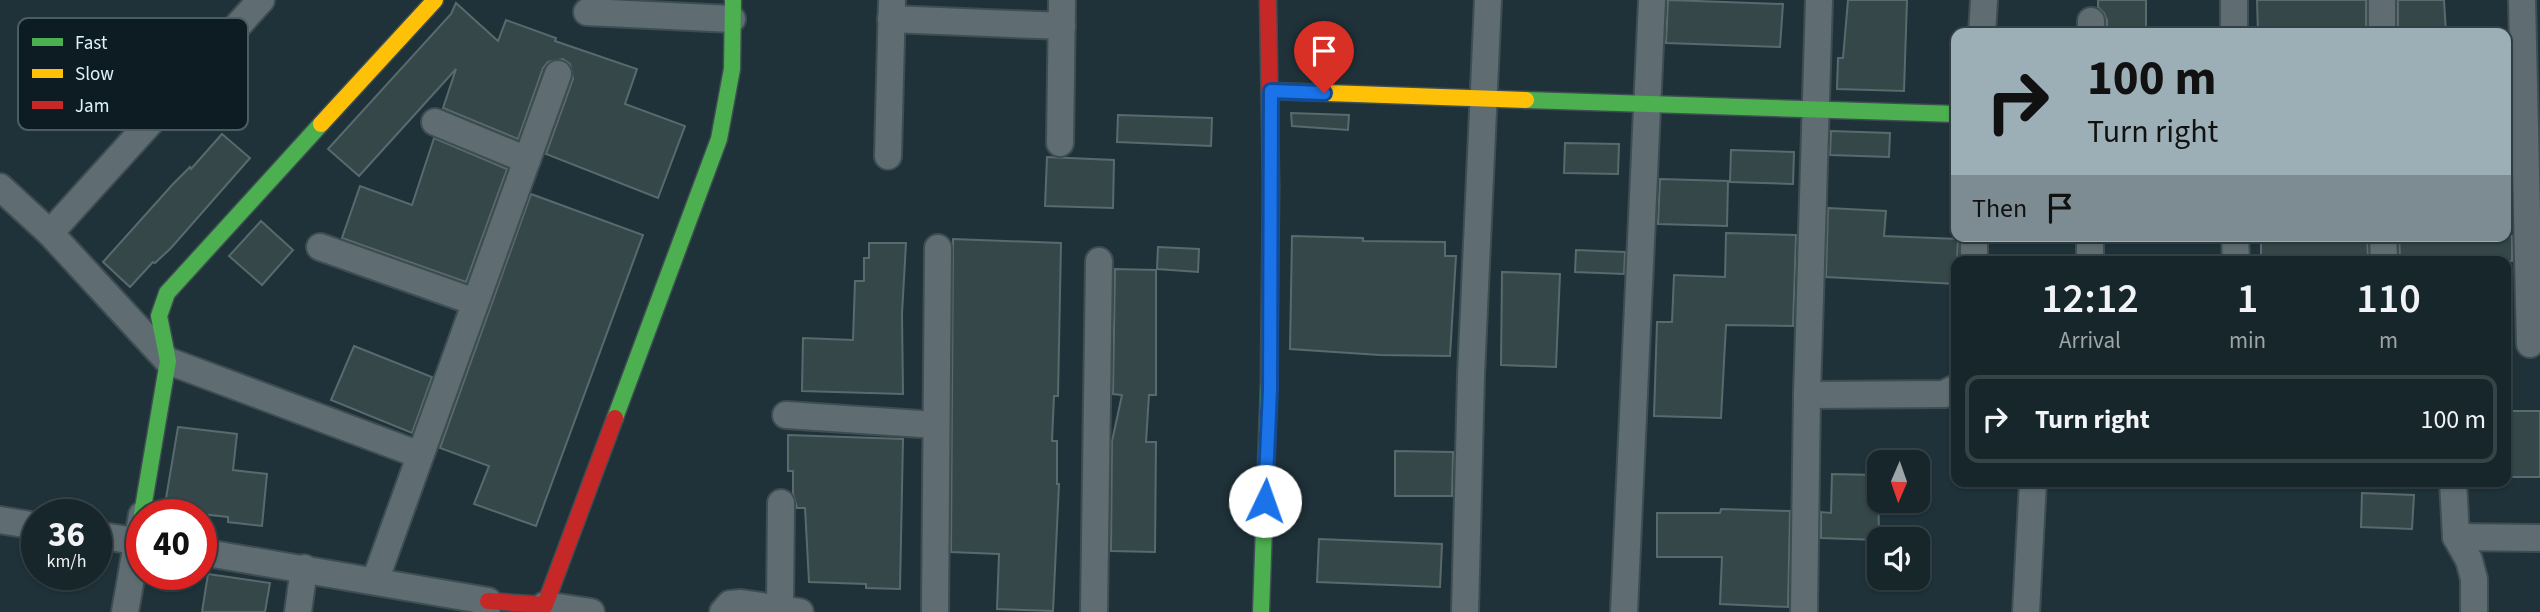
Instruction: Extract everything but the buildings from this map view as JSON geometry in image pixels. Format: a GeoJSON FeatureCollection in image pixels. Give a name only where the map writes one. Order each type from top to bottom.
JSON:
{"type":"FeatureCollection","features":[{"type":"Feature","properties":{"kind":"street"},"geometry":{"type":"LineString","coordinates":[[245,18],[261,0]]}},
{"type":"Feature","properties":{"kind":"street"},"geometry":{"type":"LineString","coordinates":[[145,499],[168,360],[159,316],[167,293],[435,0]]}},
{"type":"Feature","properties":{"kind":"street"},"geometry":{"type":"LineString","coordinates":[[1261,612],[1270,390],[1271,91],[1268,0]]}},
{"type":"Feature","properties":{"kind":"street"},"geometry":{"type":"LineString","coordinates":[[1465,612],[1482,99],[1488,0]]}},
{"type":"Feature","properties":{"kind":"street"},"geometry":{"type":"LineString","coordinates":[[1624,612],[1652,0]]}},
{"type":"Feature","properties":{"kind":"street"},"geometry":{"type":"LineString","coordinates":[[1804,612],[1807,395],[1819,0]]}},
{"type":"Feature","properties":{"kind":"street"},"geometry":{"type":"LineString","coordinates":[[1982,28],[1984,0]]}},
{"type":"Feature","properties":{"kind":"street"},"geometry":{"type":"LineString","coordinates":[[2234,0],[2234,28]]}},
{"type":"Feature","properties":{"kind":"street"},"geometry":{"type":"LineString","coordinates":[[2382,0],[2382,28]]}},
{"type":"Feature","properties":{"kind":"street"},"geometry":{"type":"LineString","coordinates":[[2522,0],[2530,344]]}},
{"type":"Feature","properties":{"kind":"street"},"geometry":{"type":"LineString","coordinates":[[544,606],[719,139],[732,69],[733,10],[587,12]]}},
{"type":"Feature","properties":{"kind":"street"},"geometry":{"type":"LineString","coordinates":[[888,156],[891,10],[1062,13],[1060,143]]}},
{"type":"Feature","properties":{"kind":"street"},"geometry":{"type":"LineString","coordinates":[[375,581],[558,74]]}},
{"type":"Feature","properties":{"kind":"street"},"geometry":{"type":"LineString","coordinates":[[1271,91],[1815,107],[1951,114]]}},
{"type":"Feature","properties":{"kind":"street"},"geometry":{"type":"LineString","coordinates":[[435,122],[527,160]]}},
{"type":"Feature","properties":{"kind":"street"},"geometry":{"type":"LineString","coordinates":[[50,233],[143,130]]}},
{"type":"Feature","properties":{"kind":"street"},"geometry":{"type":"LineString","coordinates":[[0,187],[50,233],[168,360],[420,455]]}},
{"type":"Feature","properties":{"kind":"street"},"geometry":{"type":"LineString","coordinates":[[320,247],[475,302]]}},
{"type":"Feature","properties":{"kind":"street"},"geometry":{"type":"LineString","coordinates":[[935,612],[938,248]]}},
{"type":"Feature","properties":{"kind":"street"},"geometry":{"type":"LineString","coordinates":[[1094,612],[1099,261]]}},
{"type":"Feature","properties":{"kind":"street"},"geometry":{"type":"LineString","coordinates":[[1807,395],[1944,394],[1951,390]]}},
{"type":"Feature","properties":{"kind":"street"},"geometry":{"type":"LineString","coordinates":[[786,415],[936,425]]}},
{"type":"Feature","properties":{"kind":"street"},"geometry":{"type":"LineString","coordinates":[[2026,612],[2033,487]]}},
{"type":"Feature","properties":{"kind":"street"},"geometry":{"type":"LineString","coordinates":[[2453,487],[2456,537],[2469,560],[2474,579],[2474,612]]}},
{"type":"Feature","properties":{"kind":"street"},"geometry":{"type":"LineString","coordinates":[[723,612],[730,604],[741,603],[790,610],[781,503]]}},
{"type":"Feature","properties":{"kind":"street"},"geometry":{"type":"LineString","coordinates":[[0,520],[21,523]]}},
{"type":"Feature","properties":{"kind":"street"},"geometry":{"type":"LineString","coordinates":[[2456,537],[2540,538]]}},
{"type":"Feature","properties":{"kind":"street"},"geometry":{"type":"LineString","coordinates":[[217,554],[375,581],[487,607],[544,606],[591,612]]}},
{"type":"Feature","properties":{"kind":"street"},"geometry":{"type":"LineString","coordinates":[[298,612],[304,568]]}},
{"type":"Feature","properties":{"kind":"street"},"geometry":{"type":"LineString","coordinates":[[125,612],[130,590]]}},
{"type":"Feature","properties":{"kind":"traffic: fast"},"geometry":{"type":"LineString","coordinates":[[615,418],[719,139],[732,69],[733,0]]}},
{"type":"Feature","properties":{"kind":"traffic: fast"},"geometry":{"type":"LineString","coordinates":[[1526,100],[1951,114]]}},
{"type":"Feature","properties":{"kind":"traffic: fast"},"geometry":{"type":"LineString","coordinates":[[145,499],[168,361],[159,316],[167,293],[321,124]]}},
{"type":"Feature","properties":{"kind":"traffic: fast"},"geometry":{"type":"LineString","coordinates":[[1261,612],[1269,382],[1271,186]]}},
{"type":"Feature","properties":{"kind":"traffic: slow"},"geometry":{"type":"LineString","coordinates":[[321,124],[435,0]]}},
{"type":"Feature","properties":{"kind":"traffic: slow"},"geometry":{"type":"LineString","coordinates":[[1271,91],[1526,100]]}},
{"type":"Feature","properties":{"kind":"traffic: jam"},"geometry":{"type":"LineString","coordinates":[[1268,0],[1271,186]]}},
{"type":"Feature","properties":{"kind":"traffic: jam"},"geometry":{"type":"LineString","coordinates":[[488,601],[545,605],[615,418]]}},
{"type":"Feature","properties":{"kind":"route"},"geometry":{"type":"LineString","coordinates":[[1265,501],[1270,390],[1271,91],[1324,93]]}}]}
